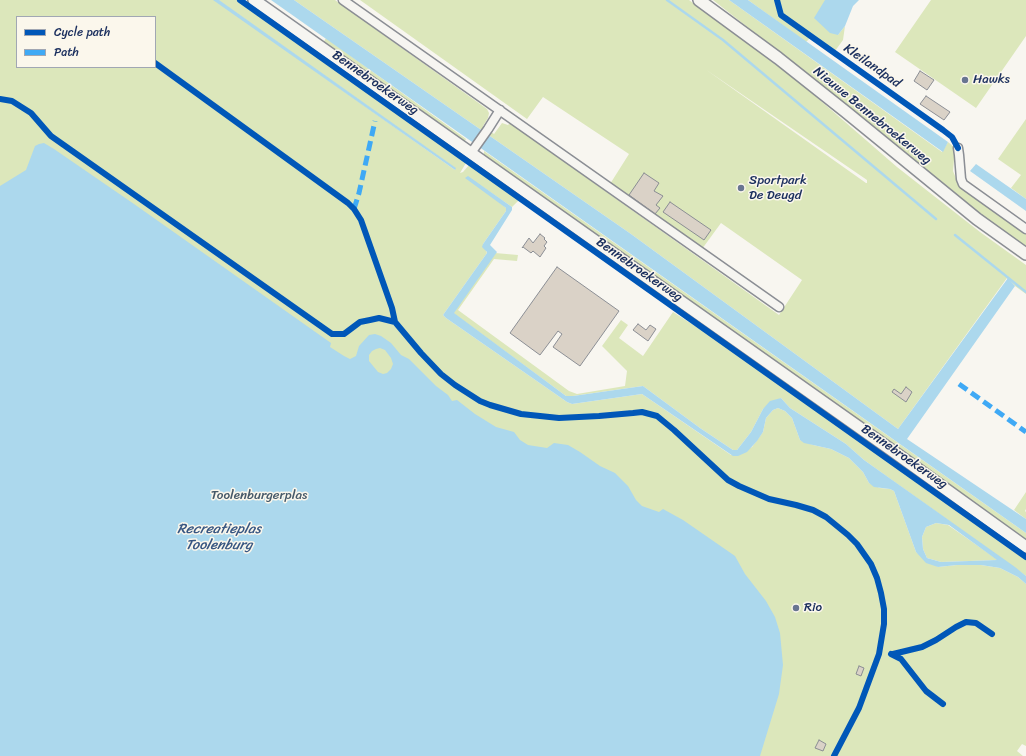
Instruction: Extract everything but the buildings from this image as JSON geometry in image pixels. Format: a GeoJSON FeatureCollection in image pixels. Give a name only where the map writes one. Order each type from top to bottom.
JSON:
{"type":"FeatureCollection","features":[{"type":"Feature","properties":{"kind":"street","name":"Bennebroekerweg"},"geometry":{"type":"LineString","coordinates":[[254,0],[473,150],[1026,547]]}},
{"type":"Feature","properties":{"kind":"street"},"geometry":{"type":"LineString","coordinates":[[343,0],[779,307]]}},
{"type":"Feature","properties":{"kind":"street","name":"Nieuwe Bennebroekerweg"},"geometry":{"type":"LineString","coordinates":[[699,0],[778,58],[977,220],[1026,254]]}},
{"type":"Feature","properties":{"kind":"street"},"geometry":{"type":"LineString","coordinates":[[473,150],[500,110]]}},
{"type":"Feature","properties":{"kind":"street"},"geometry":{"type":"LineString","coordinates":[[958,148],[960,155],[960,179],[963,184],[1026,229]]}},
{"type":"Feature","properties":{"kind":"green space","name":"Recreatieplas Toolenburg"},"geometry":{"type":"Polygon","coordinates":[[[0,0],[215,0],[455,170],[455,168],[218,0],[237,0],[466,163],[460,173],[463,172],[469,165],[519,200],[512,207],[480,185],[506,208],[506,211],[483,244],[487,253],[443,315],[567,402],[572,404],[642,394],[731,455],[752,447],[763,432],[766,418],[773,410],[778,408],[785,411],[792,418],[800,440],[831,449],[849,458],[863,472],[869,483],[880,488],[894,491],[916,552],[938,567],[981,565],[1000,568],[1018,577],[1026,584],[1026,746],[1022,744],[1017,751],[1023,756],[0,756],[0,0]]]}},
{"type":"Feature","properties":{"kind":"green space"},"geometry":{"type":"Polygon","coordinates":[[[294,0],[335,0],[487,109],[489,113],[488,118],[483,126],[494,134],[502,123],[508,125],[510,123],[779,315],[802,280],[721,223],[702,249],[610,184],[629,154],[543,97],[527,119],[360,0],[689,0],[799,82],[897,167],[980,232],[1026,265],[1026,294],[1007,278],[898,429],[631,234],[294,0]],[[705,69],[866,183],[867,180],[705,69]]]}},
{"type":"Feature","properties":{"kind":"green space"},"geometry":{"type":"Polygon","coordinates":[[[713,0],[729,0],[942,152],[948,142],[955,148],[953,171],[957,181],[967,192],[1026,233],[1026,248],[980,214],[877,129],[713,0]]]}},
{"type":"Feature","properties":{"kind":"green space"},"geometry":{"type":"Polygon","coordinates":[[[748,0],[847,0],[838,35],[845,26],[843,40],[835,51],[813,35],[806,42],[748,0]]]}},
{"type":"Feature","properties":{"kind":"green space","name":"Hawks"},"geometry":{"type":"Polygon","coordinates":[[[931,0],[1026,0],[1026,36],[976,108],[895,52],[931,0]]]}},
{"type":"Feature","properties":{"kind":"green space"},"geometry":{"type":"Polygon","coordinates":[[[326,38],[466,139],[464,143],[323,43],[326,38]]]}},
{"type":"Feature","properties":{"kind":"green space"},"geometry":{"type":"Polygon","coordinates":[[[1026,119],[1026,199],[1011,188],[1021,175],[998,159],[1026,119]]]}},
{"type":"Feature","properties":{"kind":"green space"},"geometry":{"type":"Polygon","coordinates":[[[484,151],[1026,533],[1026,540],[484,157],[484,151]]]}},
{"type":"Feature","properties":{"kind":"green space"},"geometry":{"type":"Polygon","coordinates":[[[495,253],[518,255],[517,261],[494,259],[458,310],[569,391],[577,394],[625,386],[627,371],[602,346],[621,320],[628,325],[619,338],[643,356],[673,312],[720,342],[1026,559],[1026,576],[864,460],[846,444],[790,408],[781,398],[763,409],[751,432],[737,450],[733,450],[643,386],[566,396],[453,313],[495,253]]]}},
{"type":"Feature","properties":{"kind":"green space"},"geometry":{"type":"Polygon","coordinates":[[[1026,492],[1025,511],[1026,519],[1014,510],[1026,492]]]}},
{"type":"Feature","properties":{"kind":"green space"},"geometry":{"type":"Polygon","coordinates":[[[936,523],[948,525],[998,560],[941,562],[927,558],[923,549],[922,537],[926,527],[936,523]]]}},
{"type":"Feature","properties":{"kind":"water"},"geometry":{"type":"Polygon","coordinates":[[[213,0],[219,0],[456,168],[455,170],[213,0]]]}},
{"type":"Feature","properties":{"kind":"water"},"geometry":{"type":"Polygon","coordinates":[[[271,0],[294,0],[631,234],[898,429],[1008,278],[1015,286],[907,439],[1026,519],[1026,533],[271,0]]]}},
{"type":"Feature","properties":{"kind":"water"},"geometry":{"type":"Polygon","coordinates":[[[729,0],[748,0],[948,142],[943,152],[729,0]]]}},
{"type":"Feature","properties":{"kind":"water"},"geometry":{"type":"Polygon","coordinates":[[[825,0],[859,0],[853,6],[845,26],[838,35],[830,33],[814,18],[825,0]]]}},
{"type":"Feature","properties":{"kind":"water","name":"Recreatieplas Toolenburg"},"geometry":{"type":"Polygon","coordinates":[[[44,143],[54,149],[134,204],[331,343],[330,347],[344,356],[350,359],[356,356],[359,346],[369,335],[375,334],[381,336],[391,343],[401,355],[409,359],[436,386],[448,395],[452,401],[457,400],[475,414],[496,427],[514,432],[520,440],[528,445],[547,448],[554,443],[568,445],[600,466],[615,473],[628,486],[636,500],[642,506],[659,512],[663,509],[683,520],[735,556],[745,574],[766,601],[775,617],[780,633],[783,665],[779,694],[760,756],[0,756],[0,186],[26,170],[35,146],[44,143]],[[380,348],[376,349],[369,355],[369,361],[378,372],[383,374],[387,373],[391,369],[393,364],[391,358],[385,350],[380,348]]]}},
{"type":"Feature","properties":{"kind":"water"},"geometry":{"type":"Polygon","coordinates":[[[976,164],[1026,199],[1026,211],[970,171],[976,164]]]}},
{"type":"Feature","properties":{"kind":"water"},"geometry":{"type":"Polygon","coordinates":[[[468,176],[512,207],[512,210],[490,245],[497,252],[454,313],[566,396],[643,386],[733,450],[737,450],[751,432],[763,409],[770,401],[781,398],[790,408],[846,444],[864,460],[1015,567],[1026,576],[1026,584],[1018,577],[1000,568],[981,565],[938,567],[926,563],[916,552],[894,491],[874,487],[869,483],[863,472],[849,458],[831,449],[804,443],[800,440],[792,418],[785,411],[778,408],[773,410],[766,418],[763,432],[757,441],[747,452],[738,456],[733,456],[642,394],[572,404],[567,402],[446,318],[443,315],[487,253],[482,247],[483,244],[506,211],[506,208],[465,178],[468,176]],[[936,523],[926,527],[922,537],[923,549],[927,558],[941,562],[997,560],[949,525],[936,523]]]}},
{"type":"Feature","properties":{"kind":"waterway"},"geometry":{"type":"LineString","coordinates":[[667,0],[723,40],[936,219]]}},
{"type":"Feature","properties":{"kind":"waterway"},"geometry":{"type":"LineString","coordinates":[[955,235],[1026,292]]}},
{"type":"Feature","properties":{"kind":"marked path"},"geometry":{"type":"LineString","coordinates":[[354,209],[375,121]]}},
{"type":"Feature","properties":{"kind":"marked path"},"geometry":{"type":"LineString","coordinates":[[959,384],[1026,432]]}},
{"type":"Feature","properties":{"kind":"cycle path"},"geometry":{"type":"LineString","coordinates":[[240,0],[1026,557]]}},
{"type":"Feature","properties":{"kind":"cycle path","name":"Kleilandpad"},"geometry":{"type":"LineString","coordinates":[[777,0],[781,15],[943,130],[952,137],[958,148]]}},
{"type":"Feature","properties":{"kind":"cycle path"},"geometry":{"type":"LineString","coordinates":[[156,64],[348,203],[354,209],[361,220],[392,308],[395,322],[421,353],[441,374],[455,385],[480,401],[521,414],[559,418],[642,412],[657,416],[728,480],[769,499],[813,510],[826,517],[857,544],[871,564],[877,578],[884,609],[884,624],[879,654],[859,708],[834,756]]}},
{"type":"Feature","properties":{"kind":"cycle path"},"geometry":{"type":"LineString","coordinates":[[0,99],[12,101],[31,113],[51,136],[332,334],[344,334],[360,322],[379,318],[395,322]]}},
{"type":"Feature","properties":{"kind":"cycle path"},"geometry":{"type":"LineString","coordinates":[[893,654],[922,647],[966,622],[976,623],[992,634]]}},
{"type":"Feature","properties":{"kind":"cycle path"},"geometry":{"type":"LineString","coordinates":[[891,654],[901,659],[926,691],[943,704]]}},
{"type":"Feature","properties":{"kind":"place","name":"Hawks"},"geometry":{"type":"Point","coordinates":[965,80]}},
{"type":"Feature","properties":{"kind":"place","name":"Sportpark De Deugd"},"geometry":{"type":"Point","coordinates":[741,188]}},
{"type":"Feature","properties":{"kind":"place","name":"Rio"},"geometry":{"type":"Point","coordinates":[796,608]}},
{"type":"Feature","properties":{"kind":"park label","name":"Toolenburgerplas"},"geometry":{"type":"Point","coordinates":[259,496]}}]}
